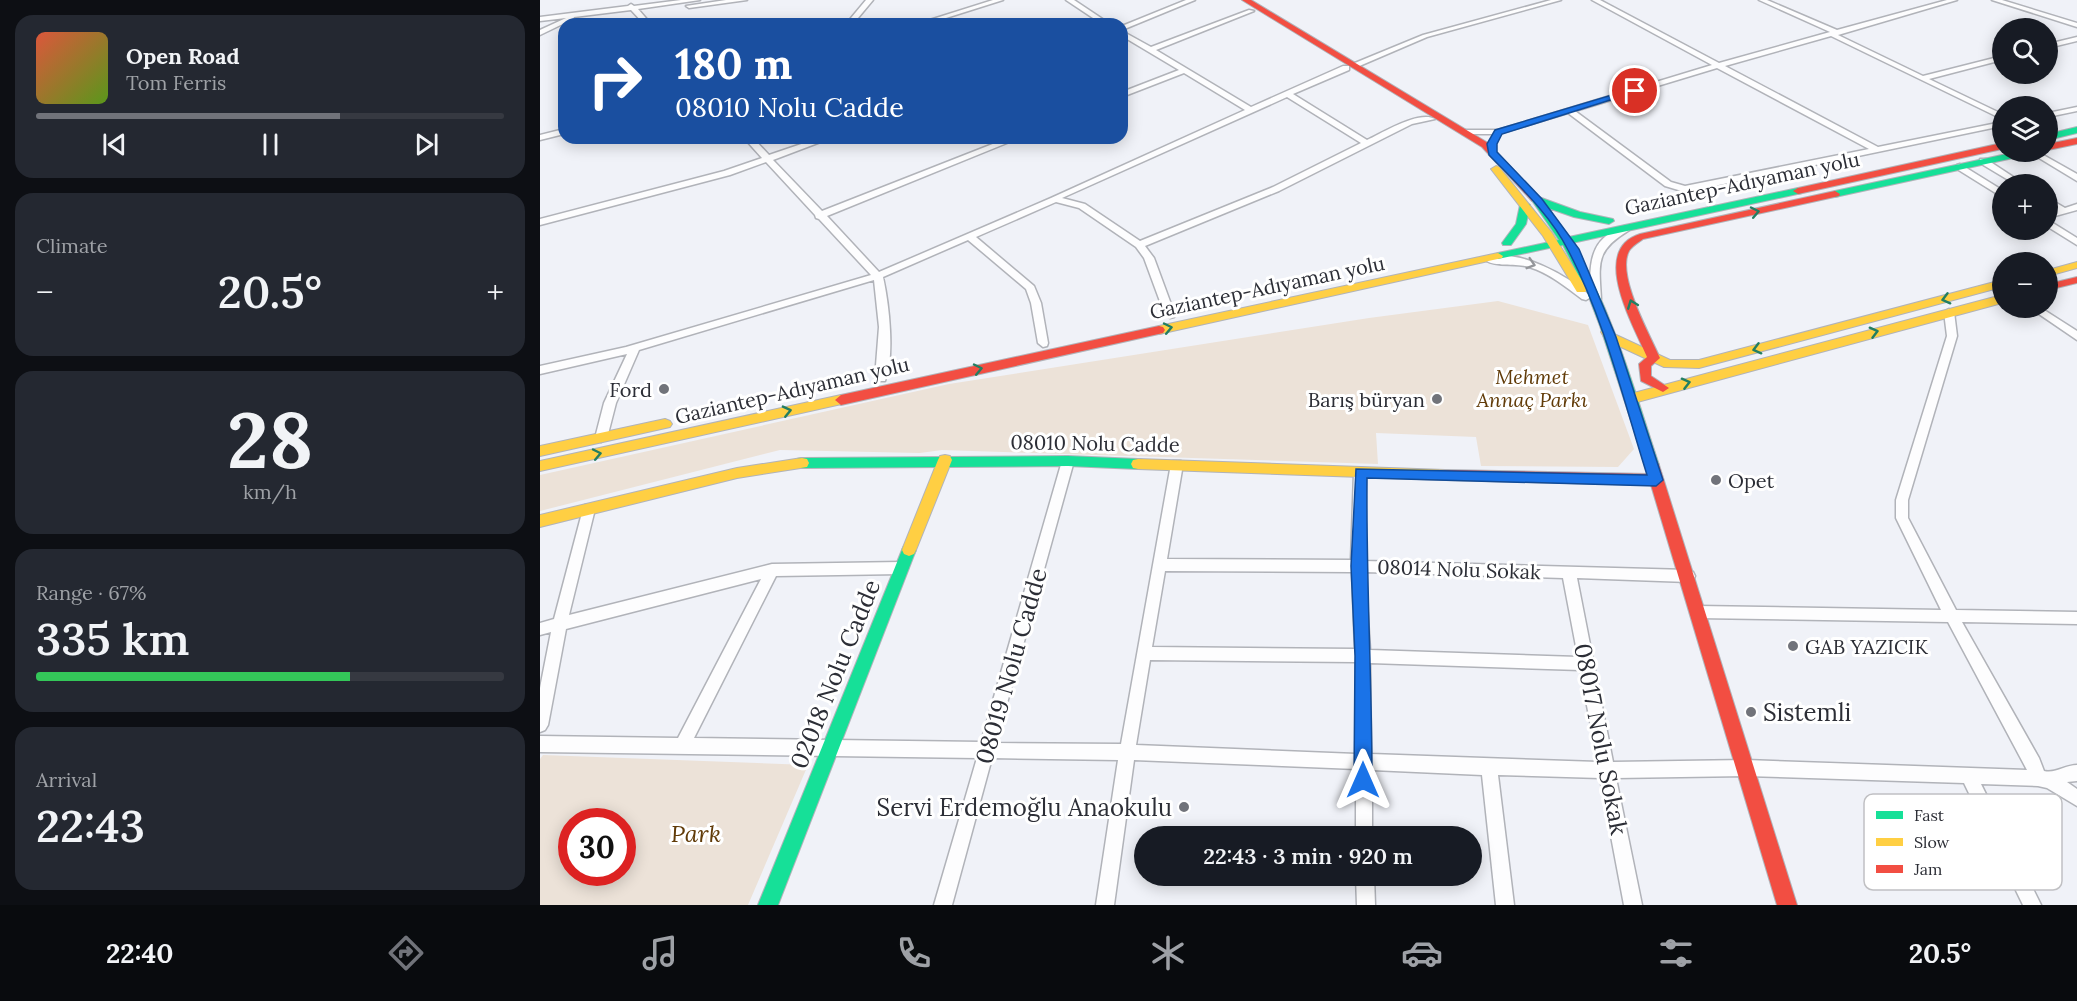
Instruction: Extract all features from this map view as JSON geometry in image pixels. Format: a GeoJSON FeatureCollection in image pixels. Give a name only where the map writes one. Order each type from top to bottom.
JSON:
{"type":"FeatureCollection","features":[{"type":"Feature","properties":{"kind":"main road"},"geometry":{"type":"LineString","coordinates":[[1233,0],[1248,5],[1466,132],[1493,153],[1557,238],[1610,337],[1688,576],[1787,905]]}},
{"type":"Feature","properties":{"kind":"main road"},"geometry":{"type":"LineString","coordinates":[[1350,66],[1454,132],[1532,203],[1609,221]]}},
{"type":"Feature","properties":{"kind":"main road"},"geometry":{"type":"LineString","coordinates":[[2058,125],[2077,120]]}},
{"type":"Feature","properties":{"kind":"main road"},"geometry":{"type":"LineString","coordinates":[[2058,134],[2077,130]]}},
{"type":"Feature","properties":{"kind":"main road","name":"Gaziantep-Adıyaman yolu"},"geometry":{"type":"LineString","coordinates":[[540,466],[939,377],[1473,263],[1609,221],[1992,138]]}},
{"type":"Feature","properties":{"kind":"main road"},"geometry":{"type":"LineString","coordinates":[[2058,145],[2077,141]]}},
{"type":"Feature","properties":{"kind":"main road","name":"Gaziantep-Adıyaman yolu"},"geometry":{"type":"LineString","coordinates":[[540,451],[1507,243],[1631,227],[1992,148]]}},
{"type":"Feature","properties":{"kind":"main road"},"geometry":{"type":"LineString","coordinates":[[1654,358],[1625,285],[1621,264],[1621,255],[1629,244],[1640,237],[1992,159]]}},
{"type":"Feature","properties":{"kind":"main road"},"geometry":{"type":"LineString","coordinates":[[1507,243],[1521,224],[1532,203]]}},
{"type":"Feature","properties":{"kind":"main road"},"geometry":{"type":"LineString","coordinates":[[2058,270],[2077,265]]}},
{"type":"Feature","properties":{"kind":"main road"},"geometry":{"type":"LineString","coordinates":[[2058,285],[2077,280]]}},
{"type":"Feature","properties":{"kind":"main road"},"geometry":{"type":"LineString","coordinates":[[1610,337],[1668,364],[1699,364],[1992,287]]}},
{"type":"Feature","properties":{"kind":"main road"},"geometry":{"type":"LineString","coordinates":[[1630,399],[1663,388],[1992,301]]}},
{"type":"Feature","properties":{"kind":"main road"},"geometry":{"type":"LineString","coordinates":[[1654,358],[1646,364],[1646,378],[1663,388]]}},
{"type":"Feature","properties":{"kind":"main road","name":"02018 Nolu Cadde"},"geometry":{"type":"LineString","coordinates":[[768,905],[945,460]]}},
{"type":"Feature","properties":{"kind":"main road","name":"08010 Nolu Cadde"},"geometry":{"type":"LineString","coordinates":[[540,521],[738,473],[795,463],[1068,460],[1360,473],[1656,480]]}},
{"type":"Feature","properties":{"kind":"street"},"geometry":{"type":"LineString","coordinates":[[540,19],[697,0]]}},
{"type":"Feature","properties":{"kind":"street"},"geometry":{"type":"LineString","coordinates":[[634,6],[744,0]]}},
{"type":"Feature","properties":{"kind":"street"},"geometry":{"type":"LineString","coordinates":[[854,18],[870,0]]}},
{"type":"Feature","properties":{"kind":"street"},"geometry":{"type":"LineString","coordinates":[[940,18],[1000,0]]}},
{"type":"Feature","properties":{"kind":"street"},"geometry":{"type":"LineString","coordinates":[[1069,0],[1098,18]]}},
{"type":"Feature","properties":{"kind":"street"},"geometry":{"type":"LineString","coordinates":[[1128,26],[1192,0]]}},
{"type":"Feature","properties":{"kind":"street"},"geometry":{"type":"LineString","coordinates":[[540,370],[635,348],[878,276],[1350,66],[1425,36],[1558,0]]}},
{"type":"Feature","properties":{"kind":"street"},"geometry":{"type":"LineString","coordinates":[[1595,0],[1877,150]]}},
{"type":"Feature","properties":{"kind":"street"},"geometry":{"type":"LineString","coordinates":[[1762,0],[1992,112]]}},
{"type":"Feature","properties":{"kind":"street"},"geometry":{"type":"LineString","coordinates":[[1466,132],[1498,132],[1720,65],[1954,0]]}},
{"type":"Feature","properties":{"kind":"street"},"geometry":{"type":"LineString","coordinates":[[1995,0],[2077,25]]}},
{"type":"Feature","properties":{"kind":"street"},"geometry":{"type":"LineString","coordinates":[[1150,50],[1248,5]]}},
{"type":"Feature","properties":{"kind":"street"},"geometry":{"type":"LineString","coordinates":[[634,6],[643,18]]}},
{"type":"Feature","properties":{"kind":"street"},"geometry":{"type":"LineString","coordinates":[[571,18],[579,14]]}},
{"type":"Feature","properties":{"kind":"street"},"geometry":{"type":"LineString","coordinates":[[540,33],[558,24]]}},
{"type":"Feature","properties":{"kind":"street"},"geometry":{"type":"LineString","coordinates":[[1128,37],[1251,110]]}},
{"type":"Feature","properties":{"kind":"street"},"geometry":{"type":"LineString","coordinates":[[2058,44],[2077,39]]}},
{"type":"Feature","properties":{"kind":"street"},"geometry":{"type":"LineString","coordinates":[[1924,78],[1992,61]]}},
{"type":"Feature","properties":{"kind":"street"},"geometry":{"type":"LineString","coordinates":[[1128,93],[1185,70]]}},
{"type":"Feature","properties":{"kind":"street"},"geometry":{"type":"LineString","coordinates":[[1287,94],[1366,143]]}},
{"type":"Feature","properties":{"kind":"street"},"geometry":{"type":"LineString","coordinates":[[2058,113],[2077,109]]}},
{"type":"Feature","properties":{"kind":"street"},"geometry":{"type":"LineString","coordinates":[[1570,111],[1675,188],[1694,188],[1992,126]]}},
{"type":"Feature","properties":{"kind":"street"},"geometry":{"type":"LineString","coordinates":[[1139,245],[1276,189],[1410,122],[1431,119]]}},
{"type":"Feature","properties":{"kind":"street"},"geometry":{"type":"LineString","coordinates":[[1493,153],[1492,144],[1498,132]]}},
{"type":"Feature","properties":{"kind":"street"},"geometry":{"type":"LineString","coordinates":[[540,138],[558,133]]}},
{"type":"Feature","properties":{"kind":"street"},"geometry":{"type":"LineString","coordinates":[[753,144],[878,276],[885,305],[881,378]]}},
{"type":"Feature","properties":{"kind":"street"},"geometry":{"type":"LineString","coordinates":[[540,222],[619,203],[766,160],[810,144]]}},
{"type":"Feature","properties":{"kind":"street"},"geometry":{"type":"LineString","coordinates":[[819,216],[1000,144]]}},
{"type":"Feature","properties":{"kind":"street"},"geometry":{"type":"LineString","coordinates":[[1983,161],[2004,174]]}},
{"type":"Feature","properties":{"kind":"street"},"geometry":{"type":"LineString","coordinates":[[2050,162],[2077,178]]}},
{"type":"Feature","properties":{"kind":"street"},"geometry":{"type":"LineString","coordinates":[[1960,166],[1992,187]]}},
{"type":"Feature","properties":{"kind":"street"},"geometry":{"type":"LineString","coordinates":[[1055,199],[1082,206],[1139,245],[1149,258],[1170,315]]}},
{"type":"Feature","properties":{"kind":"street"},"geometry":{"type":"LineString","coordinates":[[2058,207],[2064,211]]}},
{"type":"Feature","properties":{"kind":"street"},"geometry":{"type":"LineString","coordinates":[[2058,212],[2077,207]]}},
{"type":"Feature","properties":{"kind":"street"},"geometry":{"type":"LineString","coordinates":[[1473,263],[1514,259],[1533,264],[1548,270],[1591,300],[1599,248],[1609,238],[1631,227]]}},
{"type":"Feature","properties":{"kind":"street"},"geometry":{"type":"LineString","coordinates":[[2058,230],[2077,242]]}},
{"type":"Feature","properties":{"kind":"street"},"geometry":{"type":"LineString","coordinates":[[970,237],[1030,288],[1036,303],[1043,343]]}},
{"type":"Feature","properties":{"kind":"street"},"geometry":{"type":"LineString","coordinates":[[1949,312],[1952,336],[1902,500],[1902,518],[1951,615],[2033,764],[2044,779],[2077,798]]}},
{"type":"Feature","properties":{"kind":"street"},"geometry":{"type":"LineString","coordinates":[[2050,318],[2077,336]]}},
{"type":"Feature","properties":{"kind":"street"},"geometry":{"type":"LineString","coordinates":[[601,438],[610,403],[635,348]]}},
{"type":"Feature","properties":{"kind":"street","name":"08019 Nolu Cadde"},"geometry":{"type":"LineString","coordinates":[[943,905],[1068,460]]}},
{"type":"Feature","properties":{"kind":"street"},"geometry":{"type":"LineString","coordinates":[[1105,905],[1127,752],[1177,464]]}},
{"type":"Feature","properties":{"kind":"street"},"geometry":{"type":"LineString","coordinates":[[1360,473],[1358,566],[1364,656],[1364,826]]}},
{"type":"Feature","properties":{"kind":"street"},"geometry":{"type":"LineString","coordinates":[[540,725],[560,624],[590,510]]}},
{"type":"Feature","properties":{"kind":"street","name":"08014 Nolu Sokak"},"geometry":{"type":"LineString","coordinates":[[1158,565],[1358,566],[1688,576]]}},
{"type":"Feature","properties":{"kind":"street"},"geometry":{"type":"LineString","coordinates":[[540,629],[772,570],[901,568]]}},
{"type":"Feature","properties":{"kind":"street"},"geometry":{"type":"LineString","coordinates":[[682,746],[772,570]]}},
{"type":"Feature","properties":{"kind":"street","name":"08017 Nolu Sokak"},"geometry":{"type":"LineString","coordinates":[[1569,573],[1633,905]]}},
{"type":"Feature","properties":{"kind":"street"},"geometry":{"type":"LineString","coordinates":[[1698,612],[2077,618]]}},
{"type":"Feature","properties":{"kind":"street"},"geometry":{"type":"LineString","coordinates":[[1144,652],[1364,656],[1587,664]]}},
{"type":"Feature","properties":{"kind":"street"},"geometry":{"type":"LineString","coordinates":[[540,744],[1127,752],[1489,767],[1607,770],[1746,768],[2044,779],[2077,773]]}},
{"type":"Feature","properties":{"kind":"street"},"geometry":{"type":"LineString","coordinates":[[1489,767],[1505,905]]}},
{"type":"Feature","properties":{"kind":"street"},"geometry":{"type":"LineString","coordinates":[[1969,777],[1977,794]]}},
{"type":"Feature","properties":{"kind":"street"},"geometry":{"type":"LineString","coordinates":[[1365,886],[1366,905]]}},
{"type":"Feature","properties":{"kind":"street"},"geometry":{"type":"LineString","coordinates":[[2025,890],[2032,905]]}},
{"type":"Feature","properties":{"kind":"green space","name":"Mehmet Annaç Parkı"},"geometry":{"type":"Polygon","coordinates":[[[1498,301],[1588,325],[1634,449],[1618,467],[1481,466],[1476,437],[1376,433],[1378,464],[942,450],[920,453],[780,450],[540,511],[540,475],[949,384],[1369,318],[1498,301]]]}},
{"type":"Feature","properties":{"kind":"green space","name":"Park"},"geometry":{"type":"Polygon","coordinates":[[[543,755],[808,765],[748,905],[540,905],[540,759],[543,755]]]}},
{"type":"Feature","properties":{"kind":"traffic: fast"},"geometry":{"type":"LineString","coordinates":[[2058,135],[2077,130]]}},
{"type":"Feature","properties":{"kind":"traffic: fast"},"geometry":{"type":"LineString","coordinates":[[1835,194],[1992,160]]}},
{"type":"Feature","properties":{"kind":"traffic: fast"},"geometry":{"type":"LineString","coordinates":[[1498,256],[1798,191]]}},
{"type":"Feature","properties":{"kind":"traffic: fast"},"geometry":{"type":"LineString","coordinates":[[1536,199],[1558,228],[1592,292],[1619,361],[1652,465]]}},
{"type":"Feature","properties":{"kind":"traffic: fast"},"geometry":{"type":"LineString","coordinates":[[1538,201],[1578,215],[1609,221]]}},
{"type":"Feature","properties":{"kind":"traffic: fast"},"geometry":{"type":"LineString","coordinates":[[1507,243],[1521,224],[1525,205]]}},
{"type":"Feature","properties":{"kind":"traffic: fast"},"geometry":{"type":"LineString","coordinates":[[802,463],[1068,461],[1138,464]]}},
{"type":"Feature","properties":{"kind":"traffic: fast"},"geometry":{"type":"LineString","coordinates":[[768,905],[909,550]]}},
{"type":"Feature","properties":{"kind":"traffic: slow"},"geometry":{"type":"LineString","coordinates":[[1496,169],[1548,235],[1581,289]]}},
{"type":"Feature","properties":{"kind":"traffic: slow"},"geometry":{"type":"LineString","coordinates":[[1159,330],[1498,256]]}},
{"type":"Feature","properties":{"kind":"traffic: slow"},"geometry":{"type":"LineString","coordinates":[[2058,270],[2077,265]]}},
{"type":"Feature","properties":{"kind":"traffic: slow"},"geometry":{"type":"LineString","coordinates":[[1607,332],[1610,337],[1668,364],[1699,364],[1992,287]]}},
{"type":"Feature","properties":{"kind":"traffic: slow"},"geometry":{"type":"LineString","coordinates":[[1630,399],[1992,302]]}},
{"type":"Feature","properties":{"kind":"traffic: slow"},"geometry":{"type":"LineString","coordinates":[[540,466],[841,400]]}},
{"type":"Feature","properties":{"kind":"traffic: slow"},"geometry":{"type":"LineString","coordinates":[[540,451],[665,424]]}},
{"type":"Feature","properties":{"kind":"traffic: slow"},"geometry":{"type":"LineString","coordinates":[[909,550],[945,460]]}},
{"type":"Feature","properties":{"kind":"traffic: slow"},"geometry":{"type":"LineString","coordinates":[[540,521],[737,473],[802,463]]}},
{"type":"Feature","properties":{"kind":"traffic: slow"},"geometry":{"type":"LineString","coordinates":[[1138,464],[1445,475]]}},
{"type":"Feature","properties":{"kind":"traffic: jam"},"geometry":{"type":"LineString","coordinates":[[1246,0],[1485,145],[1536,199]]}},
{"type":"Feature","properties":{"kind":"traffic: jam"},"geometry":{"type":"LineString","coordinates":[[2058,145],[2077,141]]}},
{"type":"Feature","properties":{"kind":"traffic: jam"},"geometry":{"type":"LineString","coordinates":[[1798,191],[1992,148]]}},
{"type":"Feature","properties":{"kind":"traffic: jam"},"geometry":{"type":"LineString","coordinates":[[1654,358],[1637,321],[1622,274],[1623,252],[1628,245],[1640,237],[1835,194]]}},
{"type":"Feature","properties":{"kind":"traffic: jam"},"geometry":{"type":"LineString","coordinates":[[2058,285],[2077,280]]}},
{"type":"Feature","properties":{"kind":"traffic: jam"},"geometry":{"type":"LineString","coordinates":[[841,400],[1159,330]]}},
{"type":"Feature","properties":{"kind":"traffic: jam"},"geometry":{"type":"LineString","coordinates":[[1654,358],[1645,364],[1645,378],[1663,388]]}},
{"type":"Feature","properties":{"kind":"traffic: jam"},"geometry":{"type":"LineString","coordinates":[[1652,465],[1787,905]]}},
{"type":"Feature","properties":{"kind":"traffic: jam"},"geometry":{"type":"LineString","coordinates":[[1445,475],[1656,480]]}},
{"type":"Feature","properties":{"kind":"place","name":"Ford"},"geometry":{"type":"Point","coordinates":[664,389]}},
{"type":"Feature","properties":{"kind":"place","name":"Barış büryan"},"geometry":{"type":"Point","coordinates":[1437,399]}},
{"type":"Feature","properties":{"kind":"place","name":"Opet"},"geometry":{"type":"Point","coordinates":[1716,480]}},
{"type":"Feature","properties":{"kind":"place","name":"GAB YAZICIK"},"geometry":{"type":"Point","coordinates":[1793,646]}},
{"type":"Feature","properties":{"kind":"place","name":"Sistemli"},"geometry":{"type":"Point","coordinates":[1751,712]}},
{"type":"Feature","properties":{"kind":"place","name":"Servi Erdemoğlu Anaokulu"},"geometry":{"type":"Point","coordinates":[1184,807]}},
{"type":"Feature","properties":{"kind":"route"},"geometry":{"type":"LineString","coordinates":[[1363,780],[1364,656],[1358,566],[1360,473],[1656,480],[1610,337],[1573,249],[1526,186],[1493,153],[1492,144],[1498,132],[1635,91]]}}]}
